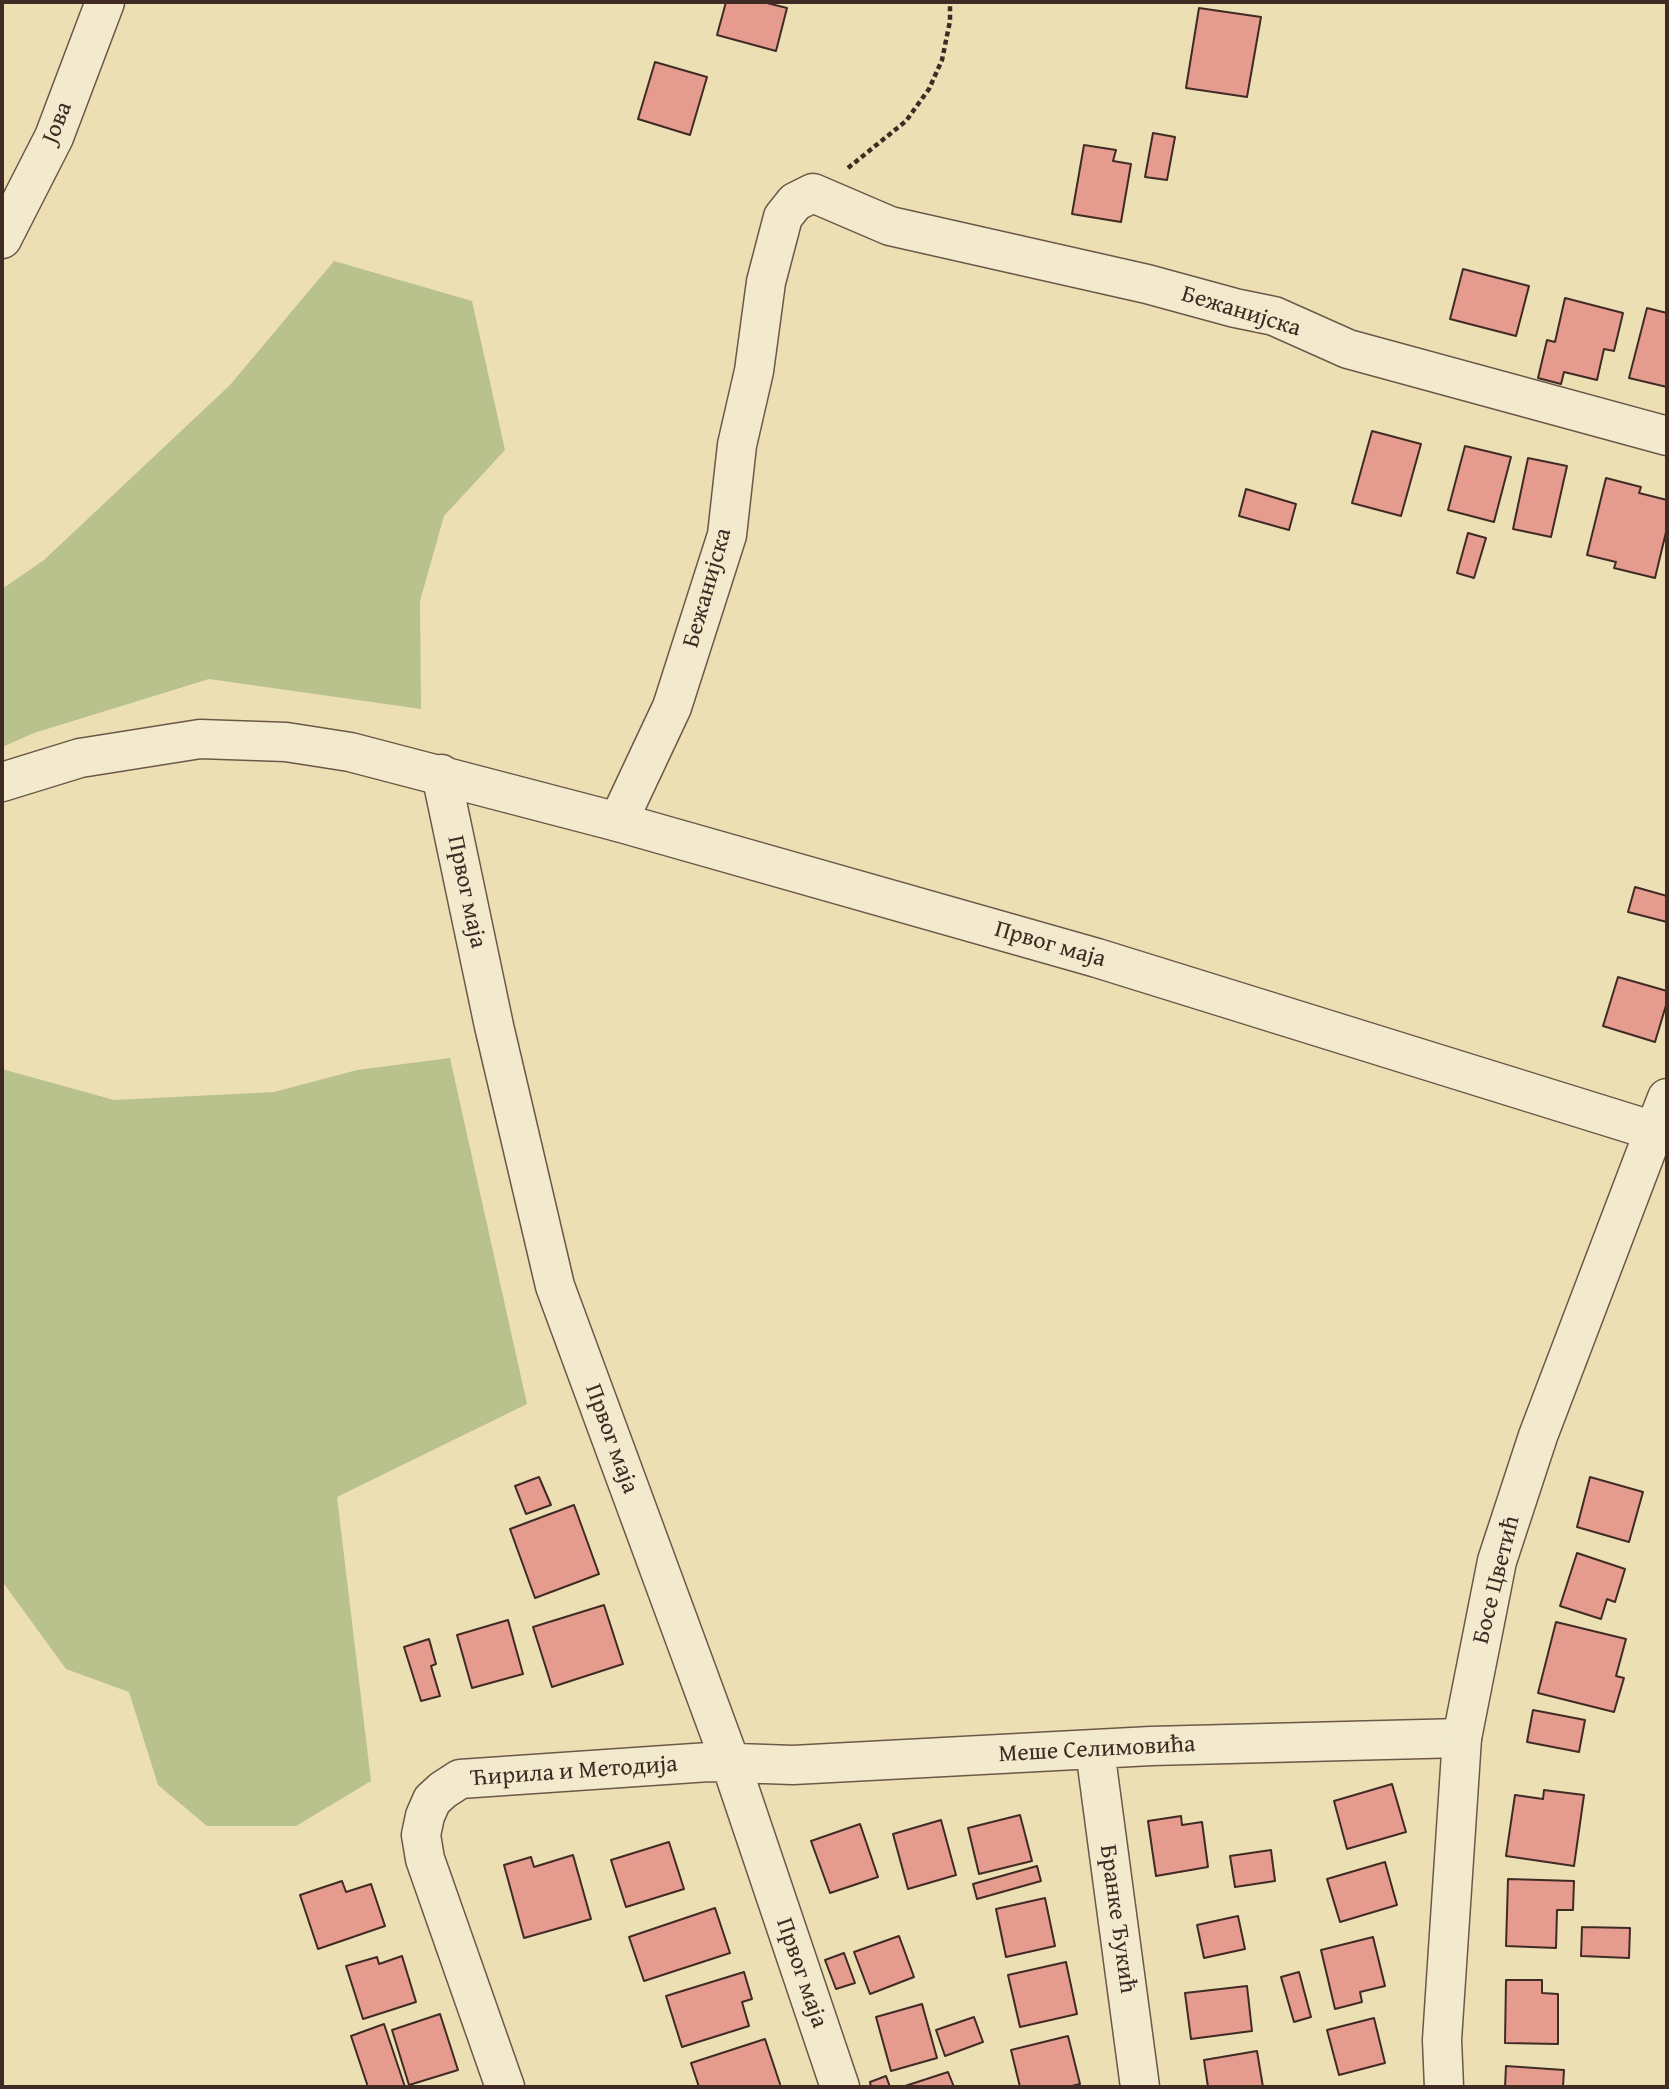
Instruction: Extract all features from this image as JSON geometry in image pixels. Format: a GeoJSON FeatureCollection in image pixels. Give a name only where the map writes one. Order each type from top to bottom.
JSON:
{"type":"FeatureCollection","features":[{"type":"Feature","properties":{"kind":"street","name":"Јова"},"geometry":{"type":"LineString","coordinates":[[2,239],[54,137],[105,2]]}},
{"type":"Feature","properties":{"kind":"street","name":"Бежанијска"},"geometry":{"type":"LineString","coordinates":[[618,822],[672,708],[727,535],[737,445],[754,371],[766,282],[783,217],[795,202],[813,193],[890,226],[1147,284],[1274,316],[1348,349],[1667,436]]}},
{"type":"Feature","properties":{"kind":"street","name":"Првог маја"},"geometry":{"type":"LineString","coordinates":[[2,782],[80,758],[200,740],[286,742],[350,752],[618,822],[1663,1121]]}},
{"type":"Feature","properties":{"kind":"street","name":"Првог маја"},"geometry":{"type":"LineString","coordinates":[[441,774],[494,1026],[555,1286],[731,1764],[840,2087]]}},
{"type":"Feature","properties":{"kind":"street","name":"Босе Цветић"},"geometry":{"type":"LineString","coordinates":[[1444,2087],[1443,2040],[1462,1738],[1497,1561],[1538,1436],[1663,1121]]}},
{"type":"Feature","properties":{"kind":"street","name":"Меше Селимовића"},"geometry":{"type":"LineString","coordinates":[[731,1764],[793,1765],[1151,1746],[1462,1738]]}},
{"type":"Feature","properties":{"kind":"street","name":"Бранке Ђукић"},"geometry":{"type":"LineString","coordinates":[[1095,1750],[1140,2087]]}},
{"type":"Feature","properties":{"kind":"street","name":"Ћирила и Методија"},"geometry":{"type":"LineString","coordinates":[[505,2087],[425,1859],[421,1835],[432,1800],[460,1779],[484,1776],[709,1762],[731,1764]]}},
{"type":"Feature","properties":{"kind":"path"},"geometry":{"type":"LineString","coordinates":[[813,193],[880,144],[914,111],[929,89],[942,60],[950,21],[950,2]]}},
{"type":"Feature","properties":{"kind":"green space"},"geometry":{"type":"Polygon","coordinates":[[[334,261],[472,301],[505,450],[444,516],[420,601],[421,709],[209,679],[34,733],[2,747],[2,589],[44,560],[230,385],[334,261]]]}},
{"type":"Feature","properties":{"kind":"green space"},"geometry":{"type":"Polygon","coordinates":[[[450,1058],[527,1404],[337,1497],[371,1781],[296,1826],[207,1826],[158,1785],[129,1692],[66,1669],[2,1581],[2,1069],[114,1100],[274,1092],[357,1070],[450,1058]]]}},
{"type":"Feature","properties":{"kind":"building"},"geometry":{"type":"Polygon","coordinates":[[[726,2],[763,2],[787,8],[776,51],[717,35],[726,2]]]}},
{"type":"Feature","properties":{"kind":"building"},"geometry":{"type":"Polygon","coordinates":[[[1199,8],[1261,17],[1247,97],[1186,88],[1199,8]]]}},
{"type":"Feature","properties":{"kind":"building"},"geometry":{"type":"Polygon","coordinates":[[[655,62],[707,77],[690,135],[638,119],[655,62]]]}},
{"type":"Feature","properties":{"kind":"building"},"geometry":{"type":"Polygon","coordinates":[[[1153,133],[1175,137],[1167,180],[1145,177],[1153,133]]]}},
{"type":"Feature","properties":{"kind":"building"},"geometry":{"type":"Polygon","coordinates":[[[1084,145],[1116,150],[1113,161],[1131,164],[1121,222],[1072,214],[1084,145]]]}},
{"type":"Feature","properties":{"kind":"building"},"geometry":{"type":"Polygon","coordinates":[[[1463,269],[1529,286],[1516,336],[1450,319],[1463,269]]]}},
{"type":"Feature","properties":{"kind":"building"},"geometry":{"type":"Polygon","coordinates":[[[1565,298],[1623,313],[1614,351],[1604,349],[1597,380],[1564,372],[1561,384],[1538,378],[1547,340],[1555,342],[1565,298]]]}},
{"type":"Feature","properties":{"kind":"building"},"geometry":{"type":"Polygon","coordinates":[[[1647,308],[1667,313],[1667,387],[1629,378],[1647,308]]]}},
{"type":"Feature","properties":{"kind":"building"},"geometry":{"type":"Polygon","coordinates":[[[1372,431],[1421,444],[1401,516],[1352,503],[1372,431]]]}},
{"type":"Feature","properties":{"kind":"building"},"geometry":{"type":"Polygon","coordinates":[[[1465,446],[1511,457],[1494,522],[1448,510],[1465,446]]]}},
{"type":"Feature","properties":{"kind":"building"},"geometry":{"type":"Polygon","coordinates":[[[1528,458],[1567,466],[1551,537],[1513,529],[1528,458]]]}},
{"type":"Feature","properties":{"kind":"building"},"geometry":{"type":"Polygon","coordinates":[[[1606,478],[1641,487],[1639,493],[1667,500],[1667,528],[1655,578],[1614,568],[1616,562],[1587,555],[1606,478]]]}},
{"type":"Feature","properties":{"kind":"building"},"geometry":{"type":"Polygon","coordinates":[[[1246,489],[1296,504],[1289,530],[1239,516],[1246,489]]]}},
{"type":"Feature","properties":{"kind":"building"},"geometry":{"type":"Polygon","coordinates":[[[1468,533],[1486,538],[1474,578],[1457,573],[1468,533]]]}},
{"type":"Feature","properties":{"kind":"building"},"geometry":{"type":"Polygon","coordinates":[[[1635,887],[1667,896],[1667,922],[1628,912],[1635,887]]]}},
{"type":"Feature","properties":{"kind":"building"},"geometry":{"type":"Polygon","coordinates":[[[1618,977],[1667,991],[1667,1002],[1655,1042],[1603,1026],[1618,977]]]}},
{"type":"Feature","properties":{"kind":"building"},"geometry":{"type":"Polygon","coordinates":[[[539,1477],[551,1505],[526,1514],[515,1486],[539,1477]]]}},
{"type":"Feature","properties":{"kind":"building"},"geometry":{"type":"Polygon","coordinates":[[[1590,1477],[1643,1492],[1629,1542],[1577,1527],[1590,1477]]]}},
{"type":"Feature","properties":{"kind":"building"},"geometry":{"type":"Polygon","coordinates":[[[574,1505],[599,1574],[535,1598],[510,1529],[574,1505]]]}},
{"type":"Feature","properties":{"kind":"building"},"geometry":{"type":"Polygon","coordinates":[[[1577,1553],[1625,1569],[1615,1602],[1607,1599],[1601,1619],[1560,1606],[1577,1553]]]}},
{"type":"Feature","properties":{"kind":"building"},"geometry":{"type":"Polygon","coordinates":[[[604,1605],[623,1664],[552,1687],[533,1627],[604,1605]]]}},
{"type":"Feature","properties":{"kind":"building"},"geometry":{"type":"Polygon","coordinates":[[[508,1620],[523,1674],[472,1688],[457,1635],[508,1620]]]}},
{"type":"Feature","properties":{"kind":"building"},"geometry":{"type":"Polygon","coordinates":[[[1556,1622],[1626,1639],[1616,1676],[1624,1678],[1614,1712],[1538,1693],[1556,1622]]]}},
{"type":"Feature","properties":{"kind":"building"},"geometry":{"type":"Polygon","coordinates":[[[429,1639],[436,1664],[431,1666],[440,1696],[421,1701],[404,1647],[429,1639]]]}},
{"type":"Feature","properties":{"kind":"building"},"geometry":{"type":"Polygon","coordinates":[[[1533,1710],[1585,1720],[1579,1752],[1527,1742],[1533,1710]]]}},
{"type":"Feature","properties":{"kind":"building"},"geometry":{"type":"Polygon","coordinates":[[[1392,1784],[1406,1832],[1347,1849],[1334,1801],[1392,1784]]]}},
{"type":"Feature","properties":{"kind":"building"},"geometry":{"type":"Polygon","coordinates":[[[1544,1790],[1584,1795],[1574,1866],[1506,1856],[1515,1795],[1543,1799],[1544,1790]]]}},
{"type":"Feature","properties":{"kind":"building"},"geometry":{"type":"Polygon","coordinates":[[[1020,1815],[1032,1861],[979,1874],[968,1828],[1020,1815]]]}},
{"type":"Feature","properties":{"kind":"building"},"geometry":{"type":"Polygon","coordinates":[[[1181,1816],[1182,1825],[1202,1822],[1208,1867],[1156,1876],[1148,1821],[1181,1816]]]}},
{"type":"Feature","properties":{"kind":"building"},"geometry":{"type":"Polygon","coordinates":[[[941,1820],[956,1875],[908,1889],[893,1834],[941,1820]]]}},
{"type":"Feature","properties":{"kind":"building"},"geometry":{"type":"Polygon","coordinates":[[[860,1824],[878,1877],[830,1893],[811,1841],[860,1824]]]}},
{"type":"Feature","properties":{"kind":"building"},"geometry":{"type":"Polygon","coordinates":[[[669,1842],[684,1889],[626,1907],[611,1860],[669,1842]]]}},
{"type":"Feature","properties":{"kind":"building"},"geometry":{"type":"Polygon","coordinates":[[[1271,1850],[1275,1881],[1235,1887],[1230,1856],[1271,1850]]]}},
{"type":"Feature","properties":{"kind":"building"},"geometry":{"type":"Polygon","coordinates":[[[573,1855],[591,1919],[524,1938],[504,1865],[531,1857],[534,1867],[573,1855]]]}},
{"type":"Feature","properties":{"kind":"building"},"geometry":{"type":"Polygon","coordinates":[[[1385,1862],[1397,1905],[1340,1922],[1327,1879],[1385,1862]]]}},
{"type":"Feature","properties":{"kind":"building"},"geometry":{"type":"Polygon","coordinates":[[[1037,1866],[1041,1881],[977,1899],[973,1884],[1037,1866]]]}},
{"type":"Feature","properties":{"kind":"building"},"geometry":{"type":"Polygon","coordinates":[[[1508,1879],[1574,1881],[1573,1910],[1557,1910],[1556,1948],[1506,1946],[1508,1879]]]}},
{"type":"Feature","properties":{"kind":"building"},"geometry":{"type":"Polygon","coordinates":[[[342,1881],[346,1892],[371,1884],[385,1926],[318,1949],[300,1895],[342,1881]]]}},
{"type":"Feature","properties":{"kind":"building"},"geometry":{"type":"Polygon","coordinates":[[[1045,1898],[1055,1946],[1006,1957],[996,1909],[1045,1898]]]}},
{"type":"Feature","properties":{"kind":"building"},"geometry":{"type":"Polygon","coordinates":[[[715,1908],[730,1953],[644,1981],[629,1937],[715,1908]]]}},
{"type":"Feature","properties":{"kind":"building"},"geometry":{"type":"Polygon","coordinates":[[[1238,1916],[1245,1949],[1204,1958],[1197,1925],[1238,1916]]]}},
{"type":"Feature","properties":{"kind":"building"},"geometry":{"type":"Polygon","coordinates":[[[1582,1927],[1630,1928],[1629,1958],[1581,1956],[1582,1927]]]}},
{"type":"Feature","properties":{"kind":"building"},"geometry":{"type":"Polygon","coordinates":[[[899,1936],[914,1977],[870,1994],[854,1952],[899,1936]]]}},
{"type":"Feature","properties":{"kind":"building"},"geometry":{"type":"Polygon","coordinates":[[[1373,1937],[1385,1986],[1360,1992],[1362,2002],[1335,2009],[1321,1950],[1373,1937]]]}},
{"type":"Feature","properties":{"kind":"building"},"geometry":{"type":"Polygon","coordinates":[[[844,1953],[855,1983],[836,1989],[825,1960],[844,1953]]]}},
{"type":"Feature","properties":{"kind":"building"},"geometry":{"type":"Polygon","coordinates":[[[402,1956],[416,2002],[363,2019],[346,1966],[377,1957],[379,1964],[402,1956]]]}},
{"type":"Feature","properties":{"kind":"building"},"geometry":{"type":"Polygon","coordinates":[[[1066,1962],[1077,2014],[1020,2027],[1008,1975],[1066,1962]]]}},
{"type":"Feature","properties":{"kind":"building"},"geometry":{"type":"Polygon","coordinates":[[[744,1972],[752,1999],[742,2002],[749,2026],[682,2047],[666,1996],[744,1972]]]}},
{"type":"Feature","properties":{"kind":"building"},"geometry":{"type":"Polygon","coordinates":[[[1299,1972],[1311,2017],[1294,2022],[1281,1977],[1299,1972]]]}},
{"type":"Feature","properties":{"kind":"building"},"geometry":{"type":"Polygon","coordinates":[[[1506,1980],[1542,1980],[1542,1993],[1558,1994],[1558,2044],[1505,2043],[1506,1980]]]}},
{"type":"Feature","properties":{"kind":"building"},"geometry":{"type":"Polygon","coordinates":[[[1247,1986],[1252,2031],[1191,2039],[1185,1993],[1247,1986]]]}},
{"type":"Feature","properties":{"kind":"building"},"geometry":{"type":"Polygon","coordinates":[[[922,2004],[937,2058],[891,2071],[876,2017],[922,2004]]]}},
{"type":"Feature","properties":{"kind":"building"},"geometry":{"type":"Polygon","coordinates":[[[440,2014],[458,2070],[409,2085],[392,2030],[440,2014]]]}},
{"type":"Feature","properties":{"kind":"building"},"geometry":{"type":"Polygon","coordinates":[[[974,2017],[983,2042],[945,2056],[936,2030],[974,2017]]]}},
{"type":"Feature","properties":{"kind":"building"},"geometry":{"type":"Polygon","coordinates":[[[1374,2018],[1385,2063],[1339,2075],[1327,2030],[1374,2018]]]}},
{"type":"Feature","properties":{"kind":"building"},"geometry":{"type":"Polygon","coordinates":[[[384,2024],[405,2087],[368,2087],[351,2036],[384,2024]]]}},
{"type":"Feature","properties":{"kind":"building"},"geometry":{"type":"Polygon","coordinates":[[[1068,2036],[1080,2084],[1068,2087],[1020,2087],[1011,2050],[1068,2036]]]}},
{"type":"Feature","properties":{"kind":"building"},"geometry":{"type":"Polygon","coordinates":[[[765,2039],[781,2087],[699,2087],[691,2063],[765,2039]]]}},
{"type":"Feature","properties":{"kind":"building"},"geometry":{"type":"Polygon","coordinates":[[[1257,2051],[1263,2087],[1208,2087],[1204,2060],[1257,2051]]]}},
{"type":"Feature","properties":{"kind":"building"},"geometry":{"type":"Polygon","coordinates":[[[1506,2066],[1564,2070],[1563,2087],[1505,2087],[1506,2066]]]}},
{"type":"Feature","properties":{"kind":"building"},"geometry":{"type":"Polygon","coordinates":[[[948,2072],[954,2087],[902,2087],[948,2072]]]}},
{"type":"Feature","properties":{"kind":"building"},"geometry":{"type":"Polygon","coordinates":[[[886,2076],[890,2087],[871,2087],[870,2082],[886,2076]]]}}]}
